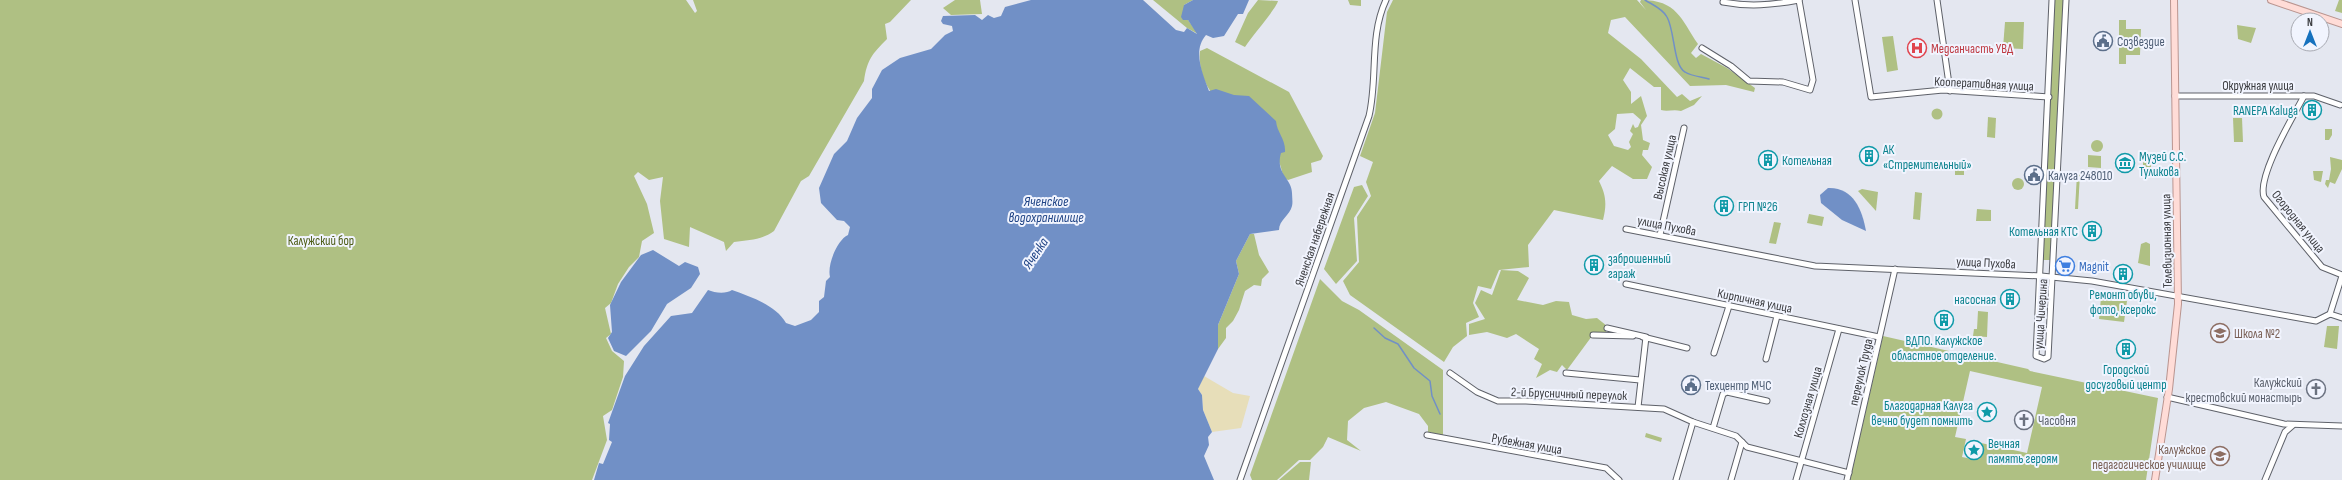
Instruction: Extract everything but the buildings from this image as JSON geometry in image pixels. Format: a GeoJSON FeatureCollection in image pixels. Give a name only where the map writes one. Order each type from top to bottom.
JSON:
{"type":"FeatureCollection","features":[{"type":"Feature","properties":{"kind":"main road","name":"Телевизионная улица"},"geometry":{"type":"LineString","coordinates":[[2155,480],[2167,397],[2178,297],[2174,0]]}},
{"type":"Feature","properties":{"kind":"main road"},"geometry":{"type":"LineString","coordinates":[[2271,0],[2342,24]]}},
{"type":"Feature","properties":{"kind":"street","name":"Яченская набережная"},"geometry":{"type":"LineString","coordinates":[[1240,480],[1369,116],[1372,104],[1376,30],[1386,0]]}},
{"type":"Feature","properties":{"kind":"street"},"geometry":{"type":"LineString","coordinates":[[1702,48],[1731,66],[1749,82],[1783,82],[1810,90],[1813,80],[1799,0],[1777,4],[1745,6],[1722,2]]}},
{"type":"Feature","properties":{"kind":"street","name":"Кооперативная улица"},"geometry":{"type":"LineString","coordinates":[[1855,0],[1871,97],[1943,90],[2048,97]]}},
{"type":"Feature","properties":{"kind":"street"},"geometry":{"type":"LineString","coordinates":[[1937,0],[1950,91]]}},
{"type":"Feature","properties":{"kind":"street","name":"улица Чичерина"},"geometry":{"type":"LineString","coordinates":[[2052,0],[2041,276],[2036,356],[2041,358],[2048,357],[2066,0]]}},
{"type":"Feature","properties":{"kind":"street","name":"Окружная улица"},"geometry":{"type":"LineString","coordinates":[[2175,96],[2314,96],[2340,105]]}},
{"type":"Feature","properties":{"kind":"street","name":"Огородная улица"},"geometry":{"type":"LineString","coordinates":[[2304,96],[2272,160],[2263,181],[2262,190],[2264,197],[2322,267],[2342,276]]}},
{"type":"Feature","properties":{"kind":"street","name":"Высокая улица"},"geometry":{"type":"LineString","coordinates":[[1660,235],[1684,128]]}},
{"type":"Feature","properties":{"kind":"street","name":"улица Пухова"},"geometry":{"type":"LineString","coordinates":[[1626,229],[1816,266],[2053,277],[2100,282],[2316,321],[2330,314]]}},
{"type":"Feature","properties":{"kind":"street","name":"переулок Труда"},"geometry":{"type":"LineString","coordinates":[[1847,480],[1895,269]]}},
{"type":"Feature","properties":{"kind":"street"},"geometry":{"type":"LineString","coordinates":[[2342,276],[2330,314],[2342,318]]}},
{"type":"Feature","properties":{"kind":"street","name":"Кирпичная улица"},"geometry":{"type":"LineString","coordinates":[[1626,284],[1879,337]]}},
{"type":"Feature","properties":{"kind":"street"},"geometry":{"type":"LineString","coordinates":[[1714,353],[1729,306]]}},
{"type":"Feature","properties":{"kind":"street"},"geometry":{"type":"LineString","coordinates":[[1766,359],[1777,316]]}},
{"type":"Feature","properties":{"kind":"street"},"geometry":{"type":"LineString","coordinates":[[1607,328],[1687,348]]}},
{"type":"Feature","properties":{"kind":"street","name":"Колхозная улица"},"geometry":{"type":"LineString","coordinates":[[1796,480],[1839,329]]}},
{"type":"Feature","properties":{"kind":"street"},"geometry":{"type":"LineString","coordinates":[[1593,335],[1646,337]]}},
{"type":"Feature","properties":{"kind":"street"},"geometry":{"type":"LineString","coordinates":[[1638,407],[1646,337]]}},
{"type":"Feature","properties":{"kind":"street","name":"2-й Брусничный переулок"},"geometry":{"type":"LineString","coordinates":[[1450,373],[1477,392],[1498,401],[1526,401],[1664,409],[1693,422],[1736,436],[1747,447],[1849,473]]}},
{"type":"Feature","properties":{"kind":"street"},"geometry":{"type":"LineString","coordinates":[[1566,373],[1640,380]]}},
{"type":"Feature","properties":{"kind":"street"},"geometry":{"type":"LineString","coordinates":[[1713,428],[1723,394],[1727,392],[1767,401]]}},
{"type":"Feature","properties":{"kind":"street"},"geometry":{"type":"LineString","coordinates":[[2167,397],[2293,425],[2342,426]]}},
{"type":"Feature","properties":{"kind":"street"},"geometry":{"type":"LineString","coordinates":[[1676,480],[1693,422]]}},
{"type":"Feature","properties":{"kind":"street"},"geometry":{"type":"LineString","coordinates":[[2265,480],[2285,432],[2293,425]]}},
{"type":"Feature","properties":{"kind":"street","name":"Рубежная улица"},"geometry":{"type":"LineString","coordinates":[[1427,435],[1606,468],[1618,480]]}},
{"type":"Feature","properties":{"kind":"street"},"geometry":{"type":"LineString","coordinates":[[1731,480],[1742,442]]}},
{"type":"Feature","properties":{"kind":"green space","name":"Калужский бор"},"geometry":{"type":"Polygon","coordinates":[[[0,0],[686,0],[695,13],[697,11],[693,0],[911,0],[890,22],[885,24],[887,39],[871,58],[864,81],[809,176],[801,181],[774,231],[755,239],[734,242],[726,251],[724,242],[690,227],[689,247],[664,239],[660,201],[663,177],[649,180],[638,172],[634,176],[647,204],[654,233],[642,241],[639,257],[629,267],[618,284],[611,303],[605,308],[611,334],[606,338],[612,351],[624,361],[623,377],[612,410],[603,416],[607,440],[592,480],[0,480],[0,0]]]}},
{"type":"Feature","properties":{"kind":"green space"},"geometry":{"type":"Polygon","coordinates":[[[955,0],[980,0],[982,14],[951,15],[943,8],[955,0]]]}},
{"type":"Feature","properties":{"kind":"green space"},"geometry":{"type":"Polygon","coordinates":[[[1153,0],[1193,0],[1184,5],[1188,20],[1198,34],[1187,28],[1153,0]]]}},
{"type":"Feature","properties":{"kind":"green space"},"geometry":{"type":"Polygon","coordinates":[[[1258,0],[1278,1],[1245,47],[1235,42],[1248,13],[1258,0]]]}},
{"type":"Feature","properties":{"kind":"green space"},"geometry":{"type":"Polygon","coordinates":[[[1348,0],[1361,0],[1361,6],[1350,5],[1348,0]]]}},
{"type":"Feature","properties":{"kind":"green space"},"geometry":{"type":"Polygon","coordinates":[[[1393,0],[1637,0],[1646,10],[1640,2],[1641,0],[1663,3],[1677,13],[1698,44],[1691,53],[1696,58],[1701,54],[1727,68],[1755,88],[1754,92],[1726,85],[1690,86],[1625,17],[1611,20],[1608,33],[1641,59],[1677,97],[1682,94],[1690,101],[1702,96],[1694,105],[1681,111],[1661,110],[1661,87],[1654,87],[1630,68],[1623,80],[1631,92],[1631,104],[1641,96],[1647,116],[1641,125],[1643,140],[1650,143],[1648,150],[1643,150],[1642,155],[1652,167],[1647,179],[1633,179],[1612,166],[1599,181],[1605,200],[1603,220],[1554,210],[1528,245],[1529,267],[1499,270],[1491,289],[1478,286],[1473,303],[1479,317],[1466,323],[1467,336],[1453,347],[1444,362],[1350,295],[1343,281],[1359,262],[1357,217],[1371,196],[1366,182],[1373,162],[1360,156],[1375,113],[1387,12],[1393,0]],[[1633,113],[1617,114],[1615,129],[1608,135],[1614,146],[1628,150],[1631,147],[1629,142],[1633,134],[1630,131],[1633,124],[1635,128],[1638,127],[1641,120],[1633,113]]]}},
{"type":"Feature","properties":{"kind":"green space"},"geometry":{"type":"Polygon","coordinates":[[[2052,0],[2066,0],[2054,260],[2042,260],[2052,0]]]}},
{"type":"Feature","properties":{"kind":"green space"},"geometry":{"type":"Polygon","coordinates":[[[2339,0],[2342,0],[2342,13],[2335,11],[2339,0]]]}},
{"type":"Feature","properties":{"kind":"green space"},"geometry":{"type":"Polygon","coordinates":[[[2119,20],[2126,20],[2126,29],[2141,29],[2140,55],[2126,55],[2126,64],[2119,64],[2119,20]]]}},
{"type":"Feature","properties":{"kind":"green space"},"geometry":{"type":"Polygon","coordinates":[[[2005,22],[2024,22],[2023,49],[2003,48],[2005,22]]]}},
{"type":"Feature","properties":{"kind":"green space"},"geometry":{"type":"Polygon","coordinates":[[[2237,25],[2256,28],[2251,43],[2238,39],[2237,25]]]}},
{"type":"Feature","properties":{"kind":"green space"},"geometry":{"type":"Polygon","coordinates":[[[1893,36],[1898,70],[1887,72],[1882,37],[1893,36]]]}},
{"type":"Feature","properties":{"kind":"green space"},"geometry":{"type":"Polygon","coordinates":[[[1207,48],[1289,92],[1323,156],[1321,160],[1311,163],[1312,172],[1288,180],[1284,178],[1278,160],[1267,147],[1228,112],[1216,99],[1207,85],[1201,69],[1200,51],[1207,48]]]}},
{"type":"Feature","properties":{"kind":"green space"},"geometry":{"type":"Polygon","coordinates":[[[1937,108],[1941,110],[1943,114],[1941,118],[1937,120],[1933,118],[1931,114],[1933,110],[1937,108]]]}},
{"type":"Feature","properties":{"kind":"green space"},"geometry":{"type":"Polygon","coordinates":[[[1988,117],[1996,118],[1995,138],[1987,137],[1988,117]]]}},
{"type":"Feature","properties":{"kind":"green space"},"geometry":{"type":"Polygon","coordinates":[[[2233,118],[2242,118],[2243,142],[2234,142],[2233,118]]]}},
{"type":"Feature","properties":{"kind":"green space"},"geometry":{"type":"Polygon","coordinates":[[[2325,129],[2332,129],[2332,135],[2329,140],[2325,140],[2325,129]]]}},
{"type":"Feature","properties":{"kind":"green space"},"geometry":{"type":"Polygon","coordinates":[[[2097,140],[2101,142],[2103,146],[2101,150],[2097,152],[2093,150],[2091,146],[2093,142],[2097,140]]]}},
{"type":"Feature","properties":{"kind":"green space"},"geometry":{"type":"Polygon","coordinates":[[[2088,155],[2101,156],[2101,168],[2088,167],[2088,155]]]}},
{"type":"Feature","properties":{"kind":"green space"},"geometry":{"type":"Polygon","coordinates":[[[2143,157],[2151,157],[2151,170],[2143,170],[2143,157]]]}},
{"type":"Feature","properties":{"kind":"green space"},"geometry":{"type":"Polygon","coordinates":[[[2330,157],[2342,160],[2342,169],[2335,184],[2330,182],[2328,188],[2325,184],[2326,180],[2329,180],[2331,169],[2330,157]]]}},
{"type":"Feature","properties":{"kind":"green space"},"geometry":{"type":"Polygon","coordinates":[[[1955,163],[1964,163],[1964,175],[1955,175],[1955,163]]]}},
{"type":"Feature","properties":{"kind":"green space"},"geometry":{"type":"Polygon","coordinates":[[[2313,171],[2323,171],[2321,182],[2314,180],[2313,171]]]}},
{"type":"Feature","properties":{"kind":"green space"},"geometry":{"type":"Polygon","coordinates":[[[2077,174],[2080,174],[2078,209],[2075,209],[2077,174]]]}},
{"type":"Feature","properties":{"kind":"green space"},"geometry":{"type":"Polygon","coordinates":[[[2016,178],[2020,178],[2024,184],[2020,190],[2016,190],[2012,186],[2012,182],[2016,178]]]}},
{"type":"Feature","properties":{"kind":"green space"},"geometry":{"type":"Polygon","coordinates":[[[1362,185],[1368,196],[1354,218],[1357,261],[1336,284],[1324,269],[1354,187],[1362,185]]]}},
{"type":"Feature","properties":{"kind":"green space"},"geometry":{"type":"Polygon","coordinates":[[[1862,189],[1878,192],[1876,211],[1858,191],[1862,189]]]}},
{"type":"Feature","properties":{"kind":"green space"},"geometry":{"type":"Polygon","coordinates":[[[1915,192],[1922,193],[1920,220],[1913,219],[1915,192]]]}},
{"type":"Feature","properties":{"kind":"green space"},"geometry":{"type":"Polygon","coordinates":[[[1977,209],[1991,210],[1991,221],[1976,221],[1977,209]]]}},
{"type":"Feature","properties":{"kind":"green space"},"geometry":{"type":"Polygon","coordinates":[[[1809,214],[1824,217],[1822,226],[1807,223],[1809,214]]]}},
{"type":"Feature","properties":{"kind":"green space"},"geometry":{"type":"Polygon","coordinates":[[[1774,222],[1781,223],[1776,244],[1769,243],[1774,222]]]}},
{"type":"Feature","properties":{"kind":"green space"},"geometry":{"type":"Polygon","coordinates":[[[1250,234],[1254,234],[1259,255],[1269,272],[1262,279],[1261,286],[1254,285],[1245,291],[1239,310],[1233,321],[1226,328],[1226,338],[1218,349],[1218,325],[1239,274],[1236,261],[1250,234]]]}},
{"type":"Feature","properties":{"kind":"green space"},"geometry":{"type":"Polygon","coordinates":[[[2146,242],[2150,244],[2150,266],[2138,263],[2141,244],[2146,242]]]}},
{"type":"Feature","properties":{"kind":"green space"},"geometry":{"type":"Polygon","coordinates":[[[1501,270],[1518,271],[1529,278],[1517,300],[1543,305],[1556,301],[1569,302],[1572,315],[1586,319],[1597,318],[1607,326],[1605,337],[1592,336],[1567,370],[1562,365],[1557,372],[1550,370],[1536,378],[1542,364],[1534,359],[1539,349],[1516,334],[1507,338],[1487,332],[1469,335],[1469,324],[1485,319],[1475,303],[1481,290],[1492,295],[1501,270]]]}},
{"type":"Feature","properties":{"kind":"green space"},"geometry":{"type":"Polygon","coordinates":[[[1320,279],[1342,301],[1359,310],[1443,370],[1443,435],[1428,432],[1428,426],[1419,414],[1386,402],[1364,408],[1348,421],[1347,440],[1361,451],[1328,437],[1323,447],[1310,460],[1299,460],[1277,480],[1252,480],[1250,475],[1320,279]]]}},
{"type":"Feature","properties":{"kind":"green space"},"geometry":{"type":"Polygon","coordinates":[[[2101,298],[2127,301],[2124,322],[2099,319],[2101,298]]]}},
{"type":"Feature","properties":{"kind":"green space"},"geometry":{"type":"Polygon","coordinates":[[[1978,311],[1988,312],[1987,337],[1973,336],[1974,329],[1977,329],[1978,311]]]}},
{"type":"Feature","properties":{"kind":"green space"},"geometry":{"type":"Polygon","coordinates":[[[2327,326],[2339,326],[2337,349],[2324,347],[2327,326]]]}},
{"type":"Feature","properties":{"kind":"green space"},"geometry":{"type":"Polygon","coordinates":[[[1883,336],[2028,369],[2030,371],[2158,398],[2146,480],[1850,480],[1883,336]],[[1970,371],[1955,437],[1966,439],[1962,457],[1977,460],[1981,443],[2027,453],[2042,387],[1970,371]]]}},
{"type":"Feature","properties":{"kind":"green space"},"geometry":{"type":"Polygon","coordinates":[[[1646,433],[1662,438],[1661,442],[1645,437],[1646,433]]]}},
{"type":"Feature","properties":{"kind":"green space"},"geometry":{"type":"Polygon","coordinates":[[[1300,462],[1311,462],[1309,480],[1279,480],[1300,462]]]}},
{"type":"Feature","properties":{"kind":"sand"},"geometry":{"type":"Polygon","coordinates":[[[1204,376],[1233,393],[1250,396],[1241,428],[1212,432],[1203,410],[1202,395],[1198,389],[1204,376]]]}},
{"type":"Feature","properties":{"kind":"water","name":"Яченское водохранилище"},"geometry":{"type":"Polygon","coordinates":[[[1031,0],[1143,0],[1176,30],[1184,32],[1187,28],[1197,34],[1188,20],[1183,20],[1181,17],[1184,5],[1193,0],[1249,0],[1243,14],[1238,14],[1224,36],[1213,38],[1206,35],[1200,48],[1200,63],[1209,91],[1216,89],[1234,95],[1249,96],[1276,121],[1285,147],[1285,152],[1281,153],[1280,166],[1291,188],[1292,206],[1279,226],[1279,230],[1250,234],[1236,261],[1239,274],[1218,325],[1218,349],[1198,389],[1202,395],[1203,410],[1212,432],[1208,437],[1209,445],[1204,456],[1214,480],[594,480],[599,463],[603,464],[612,442],[609,440],[610,424],[608,423],[625,376],[644,346],[671,316],[692,313],[708,290],[720,293],[732,290],[755,299],[770,306],[786,323],[795,326],[811,320],[819,312],[819,301],[824,297],[826,281],[830,277],[829,272],[831,260],[840,242],[848,235],[850,227],[844,221],[837,220],[821,203],[819,188],[834,154],[847,141],[857,118],[872,98],[872,89],[882,70],[900,58],[931,49],[945,35],[953,31],[952,26],[943,24],[941,21],[943,16],[975,15],[982,20],[988,15],[994,18],[1001,16],[1005,7],[1031,0]]]}},
{"type":"Feature","properties":{"kind":"water"},"geometry":{"type":"Polygon","coordinates":[[[1828,188],[1844,191],[1850,195],[1859,207],[1866,231],[1842,220],[1821,203],[1820,195],[1828,188]]]}},
{"type":"Feature","properties":{"kind":"water"},"geometry":{"type":"Polygon","coordinates":[[[653,250],[679,266],[685,262],[698,267],[700,274],[691,288],[667,304],[651,331],[626,356],[614,351],[608,338],[612,332],[610,305],[621,282],[641,255],[653,250]]]}},
{"type":"Feature","properties":{"kind":"waterway"},"geometry":{"type":"LineString","coordinates":[[1645,0],[1660,9],[1667,17],[1672,31],[1676,55],[1681,68],[1690,74],[1709,79]]}},
{"type":"Feature","properties":{"kind":"waterway"},"geometry":{"type":"LineString","coordinates":[[1374,328],[1385,338],[1398,344],[1414,368],[1430,381],[1432,396],[1440,414]]}},
{"type":"Feature","properties":{"kind":"place","name":"Созвездие"},"geometry":{"type":"Point","coordinates":[2103,41]}},
{"type":"Feature","properties":{"kind":"place","name":"Медсанчасть УВД"},"geometry":{"type":"Point","coordinates":[1917,48]}},
{"type":"Feature","properties":{"kind":"place","name":"RANEPA Kaluga"},"geometry":{"type":"Point","coordinates":[2312,110]}},
{"type":"Feature","properties":{"kind":"place","name":"АК «Стремительный»"},"geometry":{"type":"Point","coordinates":[1869,156]}},
{"type":"Feature","properties":{"kind":"place","name":"Котельная"},"geometry":{"type":"Point","coordinates":[1768,160]}},
{"type":"Feature","properties":{"kind":"place","name":"Музей С.С. Туликова"},"geometry":{"type":"Point","coordinates":[2125,163]}},
{"type":"Feature","properties":{"kind":"place","name":"Калуга 248010"},"geometry":{"type":"Point","coordinates":[2034,175]}},
{"type":"Feature","properties":{"kind":"place","name":"ГРП №26"},"geometry":{"type":"Point","coordinates":[1724,206]}},
{"type":"Feature","properties":{"kind":"place","name":"Котельная КТС"},"geometry":{"type":"Point","coordinates":[2092,231]}},
{"type":"Feature","properties":{"kind":"place","name":"заброшенный гараж"},"geometry":{"type":"Point","coordinates":[1594,265]}},
{"type":"Feature","properties":{"kind":"place","name":"Magnit"},"geometry":{"type":"Point","coordinates":[2065,266]}},
{"type":"Feature","properties":{"kind":"place","name":"Ремонт обуви, фото, ксерокс"},"geometry":{"type":"Point","coordinates":[2123,274]}},
{"type":"Feature","properties":{"kind":"place","name":"насосная"},"geometry":{"type":"Point","coordinates":[2010,299]}},
{"type":"Feature","properties":{"kind":"place","name":"ВДПО. Калужское областное отделение."},"geometry":{"type":"Point","coordinates":[1944,320]}},
{"type":"Feature","properties":{"kind":"place","name":"Школа №2"},"geometry":{"type":"Point","coordinates":[2220,333]}},
{"type":"Feature","properties":{"kind":"place","name":"Городской досуговый центр"},"geometry":{"type":"Point","coordinates":[2126,349]}},
{"type":"Feature","properties":{"kind":"place","name":"Техцентр МЧС"},"geometry":{"type":"Point","coordinates":[1691,385]}},
{"type":"Feature","properties":{"kind":"place","name":"Калужский крестовский монастырь"},"geometry":{"type":"Point","coordinates":[2316,389]}},
{"type":"Feature","properties":{"kind":"place","name":"Благодарная Калуга вечно будет помнить"},"geometry":{"type":"Point","coordinates":[1987,412]}},
{"type":"Feature","properties":{"kind":"place","name":"Часовня"},"geometry":{"type":"Point","coordinates":[2024,420]}},
{"type":"Feature","properties":{"kind":"place","name":"Вечная память героям"},"geometry":{"type":"Point","coordinates":[1974,450]}},
{"type":"Feature","properties":{"kind":"place","name":"Калужское педагогическое училище"},"geometry":{"type":"Point","coordinates":[2220,456]}},
{"type":"Feature","properties":{"kind":"water label","name":"Яченка"},"geometry":{"type":"Point","coordinates":[1035,253]}}]}
